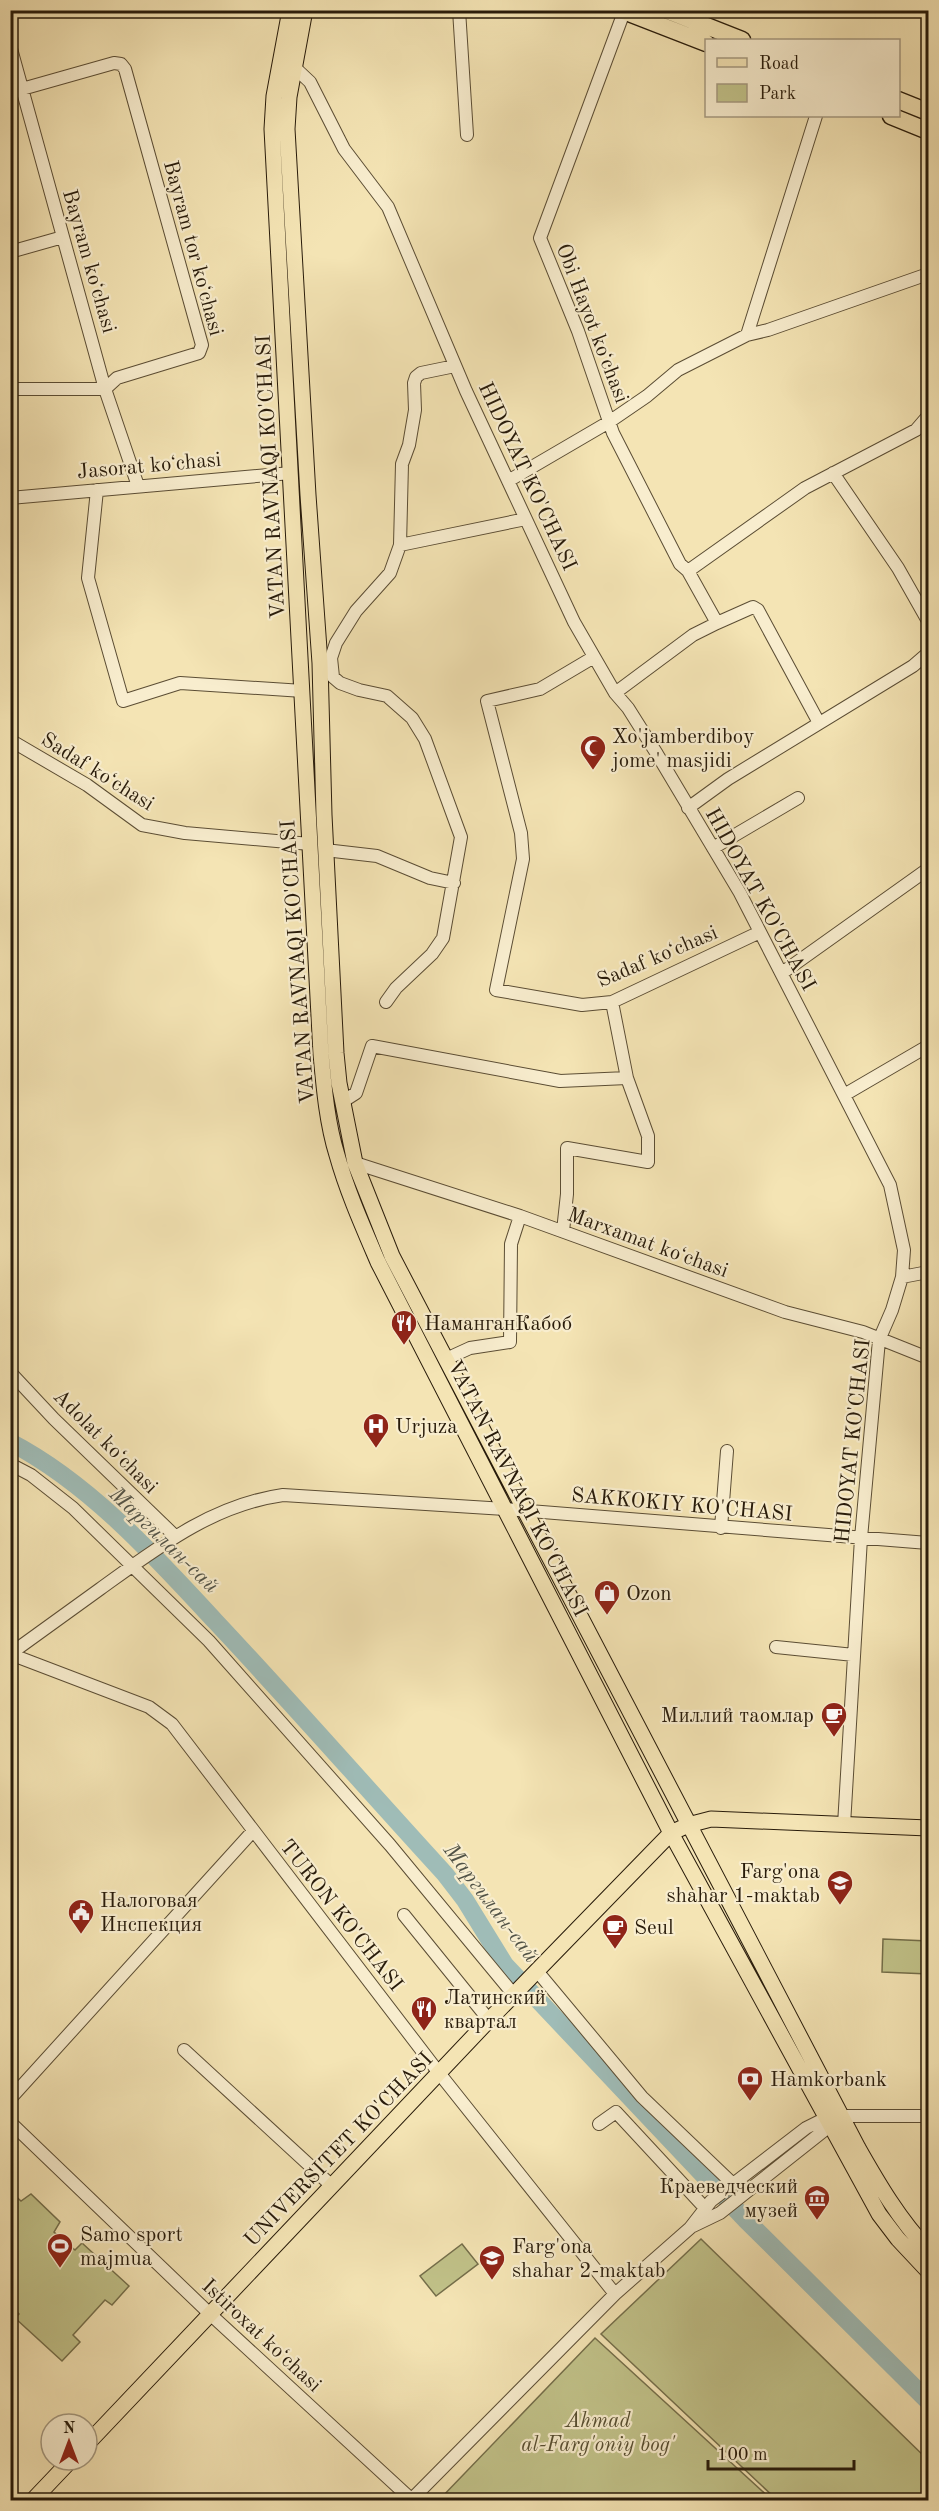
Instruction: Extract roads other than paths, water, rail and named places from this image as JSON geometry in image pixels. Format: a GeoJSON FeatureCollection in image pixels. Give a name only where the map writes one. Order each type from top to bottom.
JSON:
{"type":"FeatureCollection","features":[{"type":"Feature","properties":{"kind":"highway"},"geometry":{"type":"LineString","coordinates":[[666,10],[739,39]]}},
{"type":"Feature","properties":{"kind":"highway"},"geometry":{"type":"LineString","coordinates":[[622,11],[705,43]]}},
{"type":"Feature","properties":{"kind":"highway"},"geometry":{"type":"LineString","coordinates":[[900,101],[928,112]]}},
{"type":"Feature","properties":{"kind":"highway"},"geometry":{"type":"LineString","coordinates":[[893,117],[928,131]]}},
{"type":"Feature","properties":{"kind":"main road","name":"VATAN RAVNAQI KO'CHASI"},"geometry":{"type":"LineString","coordinates":[[290,10],[274,96],[272,129],[303,691],[316,815],[326,850],[336,1053],[342,1102],[355,1163],[392,1256],[688,1825]]}},
{"type":"Feature","properties":{"kind":"main road","name":"VATAN RAVNAQI KO'CHASI"},"geometry":{"type":"LineString","coordinates":[[305,10],[294,67],[287,129],[308,495],[326,660],[316,815],[310,844],[324,1085],[336,1152],[348,1190],[378,1262],[672,1833]]}},
{"type":"Feature","properties":{"kind":"main road","name":"UNIVERSITET KO'CHASI"},"geometry":{"type":"LineString","coordinates":[[99,2431],[489,2020],[672,1833],[688,1825],[711,1819],[928,1828]]}},
{"type":"Feature","properties":{"kind":"main road"},"geometry":{"type":"LineString","coordinates":[[688,1825],[879,2214],[898,2240],[928,2271]]}},
{"type":"Feature","properties":{"kind":"main road"},"geometry":{"type":"LineString","coordinates":[[672,1833],[833,2120],[891,2206],[928,2250]]}},
{"type":"Feature","properties":{"kind":"main road"},"geometry":{"type":"LineString","coordinates":[[33,2500],[60,2472]]}},
{"type":"Feature","properties":{"kind":"street"},"geometry":{"type":"LineString","coordinates":[[459,10],[467,135]]}},
{"type":"Feature","properties":{"kind":"street","name":"Obi Hayot koʻchasi"},"geometry":{"type":"LineString","coordinates":[[622,11],[540,238],[578,331],[609,422],[680,564],[688,571],[717,623]]}},
{"type":"Feature","properties":{"kind":"street","name":"Bayram koʻchasi"},"geometry":{"type":"LineString","coordinates":[[10,45],[105,389],[138,486]]}},
{"type":"Feature","properties":{"kind":"street","name":"Bayram tor koʻchasi"},"geometry":{"type":"LineString","coordinates":[[22,89],[114,63],[121,64],[125,69],[202,345],[199,353],[117,378],[105,389]]}},
{"type":"Feature","properties":{"kind":"street","name":"HIDOYAT KO'CHASI"},"geometry":{"type":"LineString","coordinates":[[294,67],[310,82],[344,149],[388,207],[455,366],[574,621],[615,693],[628,708],[713,848],[782,973],[890,1185],[904,1250],[902,1277],[892,1310],[879,1340],[861,1538],[844,1825]]}},
{"type":"Feature","properties":{"kind":"street"},"geometry":{"type":"LineString","coordinates":[[747,335],[816,117]]}},
{"type":"Feature","properties":{"kind":"street"},"geometry":{"type":"LineString","coordinates":[[10,252],[63,237]]}},
{"type":"Feature","properties":{"kind":"street"},"geometry":{"type":"LineString","coordinates":[[508,481],[609,422],[647,396],[678,370],[747,335],[768,330],[928,274]]}},
{"type":"Feature","properties":{"kind":"street"},"geometry":{"type":"LineString","coordinates":[[386,1002],[396,988],[432,954],[443,938],[461,837],[425,739],[412,718],[387,696],[359,690],[340,682],[333,677],[326,660],[356,611],[390,573],[400,545],[402,464],[409,445],[415,410],[414,382],[421,373],[455,366]]}},
{"type":"Feature","properties":{"kind":"street"},"geometry":{"type":"LineString","coordinates":[[10,389],[105,389]]}},
{"type":"Feature","properties":{"kind":"street"},"geometry":{"type":"LineString","coordinates":[[688,571],[805,488],[916,430],[928,416]]}},
{"type":"Feature","properties":{"kind":"street","name":"Jasorat koʻchasi"},"geometry":{"type":"LineString","coordinates":[[10,498],[291,473]]}},
{"type":"Feature","properties":{"kind":"street"},"geometry":{"type":"LineString","coordinates":[[833,473],[898,568],[928,621]]}},
{"type":"Feature","properties":{"kind":"street"},"geometry":{"type":"LineString","coordinates":[[97,490],[88,578],[123,701],[180,682],[303,691]]}},
{"type":"Feature","properties":{"kind":"street"},"geometry":{"type":"LineString","coordinates":[[400,545],[526,519]]}},
{"type":"Feature","properties":{"kind":"street"},"geometry":{"type":"LineString","coordinates":[[615,693],[693,635],[746,608],[753,607],[758,610],[819,723]]}},
{"type":"Feature","properties":{"kind":"street"},"geometry":{"type":"LineString","coordinates":[[688,808],[728,779],[913,666],[928,653]]}},
{"type":"Feature","properties":{"kind":"street","name":"Sadaf koʻchasi"},"geometry":{"type":"LineString","coordinates":[[594,657],[540,689],[487,701],[521,833],[523,859],[496,990],[582,1005],[612,1002],[760,932]]}},
{"type":"Feature","properties":{"kind":"street","name":"Sadaf koʻchasi"},"geometry":{"type":"LineString","coordinates":[[10,740],[87,785],[142,825],[185,833],[310,844]]}},
{"type":"Feature","properties":{"kind":"street"},"geometry":{"type":"LineString","coordinates":[[713,848],[798,798]]}},
{"type":"Feature","properties":{"kind":"street"},"geometry":{"type":"LineString","coordinates":[[326,850],[377,856],[430,878],[454,883]]}},
{"type":"Feature","properties":{"kind":"street"},"geometry":{"type":"LineString","coordinates":[[782,973],[928,869]]}},
{"type":"Feature","properties":{"kind":"street"},"geometry":{"type":"LineString","coordinates":[[562,1232],[567,1194],[567,1148],[648,1162],[648,1136],[627,1078],[612,1002]]}},
{"type":"Feature","properties":{"kind":"street"},"geometry":{"type":"LineString","coordinates":[[342,1102],[356,1093],[372,1046],[560,1081],[627,1078]]}},
{"type":"Feature","properties":{"kind":"street"},"geometry":{"type":"LineString","coordinates":[[844,1095],[928,1046]]}},
{"type":"Feature","properties":{"kind":"street","name":"Marxamat koʻchasi"},"geometry":{"type":"LineString","coordinates":[[355,1163],[520,1216],[785,1312],[863,1332],[928,1358]]}},
{"type":"Feature","properties":{"kind":"street"},"geometry":{"type":"LineString","coordinates":[[446,1359],[470,1348],[510,1342],[511,1244],[520,1216]]}},
{"type":"Feature","properties":{"kind":"street"},"geometry":{"type":"LineString","coordinates":[[902,1277],[928,1272]]}},
{"type":"Feature","properties":{"kind":"street","name":"Adolat koʻchasi"},"geometry":{"type":"LineString","coordinates":[[10,1372],[54,1419],[175,1536]]}},
{"type":"Feature","properties":{"kind":"street"},"geometry":{"type":"LineString","coordinates":[[721,1528],[726,1451]]}},
{"type":"Feature","properties":{"kind":"street"},"geometry":{"type":"LineString","coordinates":[[10,1464],[31,1475],[73,1508],[209,1641],[390,1845],[514,1995]]}},
{"type":"Feature","properties":{"kind":"street","name":"SAKKOKIY KO'CHASI"},"geometry":{"type":"LineString","coordinates":[[11,1654],[175,1536],[235,1505],[283,1495],[525,1510],[721,1528],[928,1543]]}},
{"type":"Feature","properties":{"kind":"street"},"geometry":{"type":"LineString","coordinates":[[776,1647],[854,1655]]}},
{"type":"Feature","properties":{"kind":"street","name":"TURON KO'CHASI"},"geometry":{"type":"LineString","coordinates":[[11,1654],[161,1714],[172,1724],[439,2073],[615,2294]]}},
{"type":"Feature","properties":{"kind":"street"},"geometry":{"type":"LineString","coordinates":[[10,2099],[253,1831]]}},
{"type":"Feature","properties":{"kind":"street"},"geometry":{"type":"LineString","coordinates":[[404,1915],[489,2020]]}},
{"type":"Feature","properties":{"kind":"street"},"geometry":{"type":"LineString","coordinates":[[537,1971],[642,2097],[733,2190]]}},
{"type":"Feature","properties":{"kind":"street"},"geometry":{"type":"LineString","coordinates":[[184,2050],[332,2186]]}},
{"type":"Feature","properties":{"kind":"street"},"geometry":{"type":"LineString","coordinates":[[599,2124],[616,2112],[708,2205]]}},
{"type":"Feature","properties":{"kind":"street"},"geometry":{"type":"LineString","coordinates":[[412,2500],[615,2294],[690,2228],[708,2205],[733,2190],[806,2128],[833,2120],[928,2116]]}},
{"type":"Feature","properties":{"kind":"street","name":"Istiroxat koʻchasi"},"geometry":{"type":"LineString","coordinates":[[10,2122],[210,2314],[412,2500]]}},
{"type":"Feature","properties":{"kind":"street"},"geometry":{"type":"LineString","coordinates":[[690,2228],[720,2212],[733,2190]]}},
{"type":"Feature","properties":{"kind":"waterway","name":"Маргилан-сай"},"geometry":{"type":"LineString","coordinates":[[10,1442],[67,1478],[120,1523],[169,1571],[445,1874],[465,1900],[505,1965],[746,2220],[928,2401]]}},
{"type":"Feature","properties":{"kind":"place","name":"Xo'jamberdiboy jome' masjidi"},"geometry":{"type":"Point","coordinates":[593,771]}},
{"type":"Feature","properties":{"kind":"place","name":"НаманганКабоб"},"geometry":{"type":"Point","coordinates":[404,1346]}},
{"type":"Feature","properties":{"kind":"place","name":"Urjuza"},"geometry":{"type":"Point","coordinates":[376,1449]}},
{"type":"Feature","properties":{"kind":"place","name":"Ozon"},"geometry":{"type":"Point","coordinates":[607,1616]}},
{"type":"Feature","properties":{"kind":"place","name":"Миллий таомлар"},"geometry":{"type":"Point","coordinates":[834,1738]}},
{"type":"Feature","properties":{"kind":"place","name":"Farg'ona shahar 1-maktab"},"geometry":{"type":"Point","coordinates":[840,1906]}},
{"type":"Feature","properties":{"kind":"place","name":"Налоговая Инспекция"},"geometry":{"type":"Point","coordinates":[81,1935]}},
{"type":"Feature","properties":{"kind":"place","name":"Seul"},"geometry":{"type":"Point","coordinates":[615,1950]}},
{"type":"Feature","properties":{"kind":"place","name":"Латинский квартал"},"geometry":{"type":"Point","coordinates":[424,2032]}},
{"type":"Feature","properties":{"kind":"place","name":"Hamkorbank"},"geometry":{"type":"Point","coordinates":[750,2102]}},
{"type":"Feature","properties":{"kind":"place","name":"Краеведческий музей"},"geometry":{"type":"Point","coordinates":[817,2221]}},
{"type":"Feature","properties":{"kind":"place","name":"Samo sport majmua"},"geometry":{"type":"Point","coordinates":[60,2269]}},
{"type":"Feature","properties":{"kind":"place","name":"Farg'ona shahar 2-maktab"},"geometry":{"type":"Point","coordinates":[492,2281]}},
{"type":"Feature","properties":{"kind":"park label","name":"Ahmad al-Farg'oniy bog'"},"geometry":{"type":"Point","coordinates":[598,2432]}}]}
